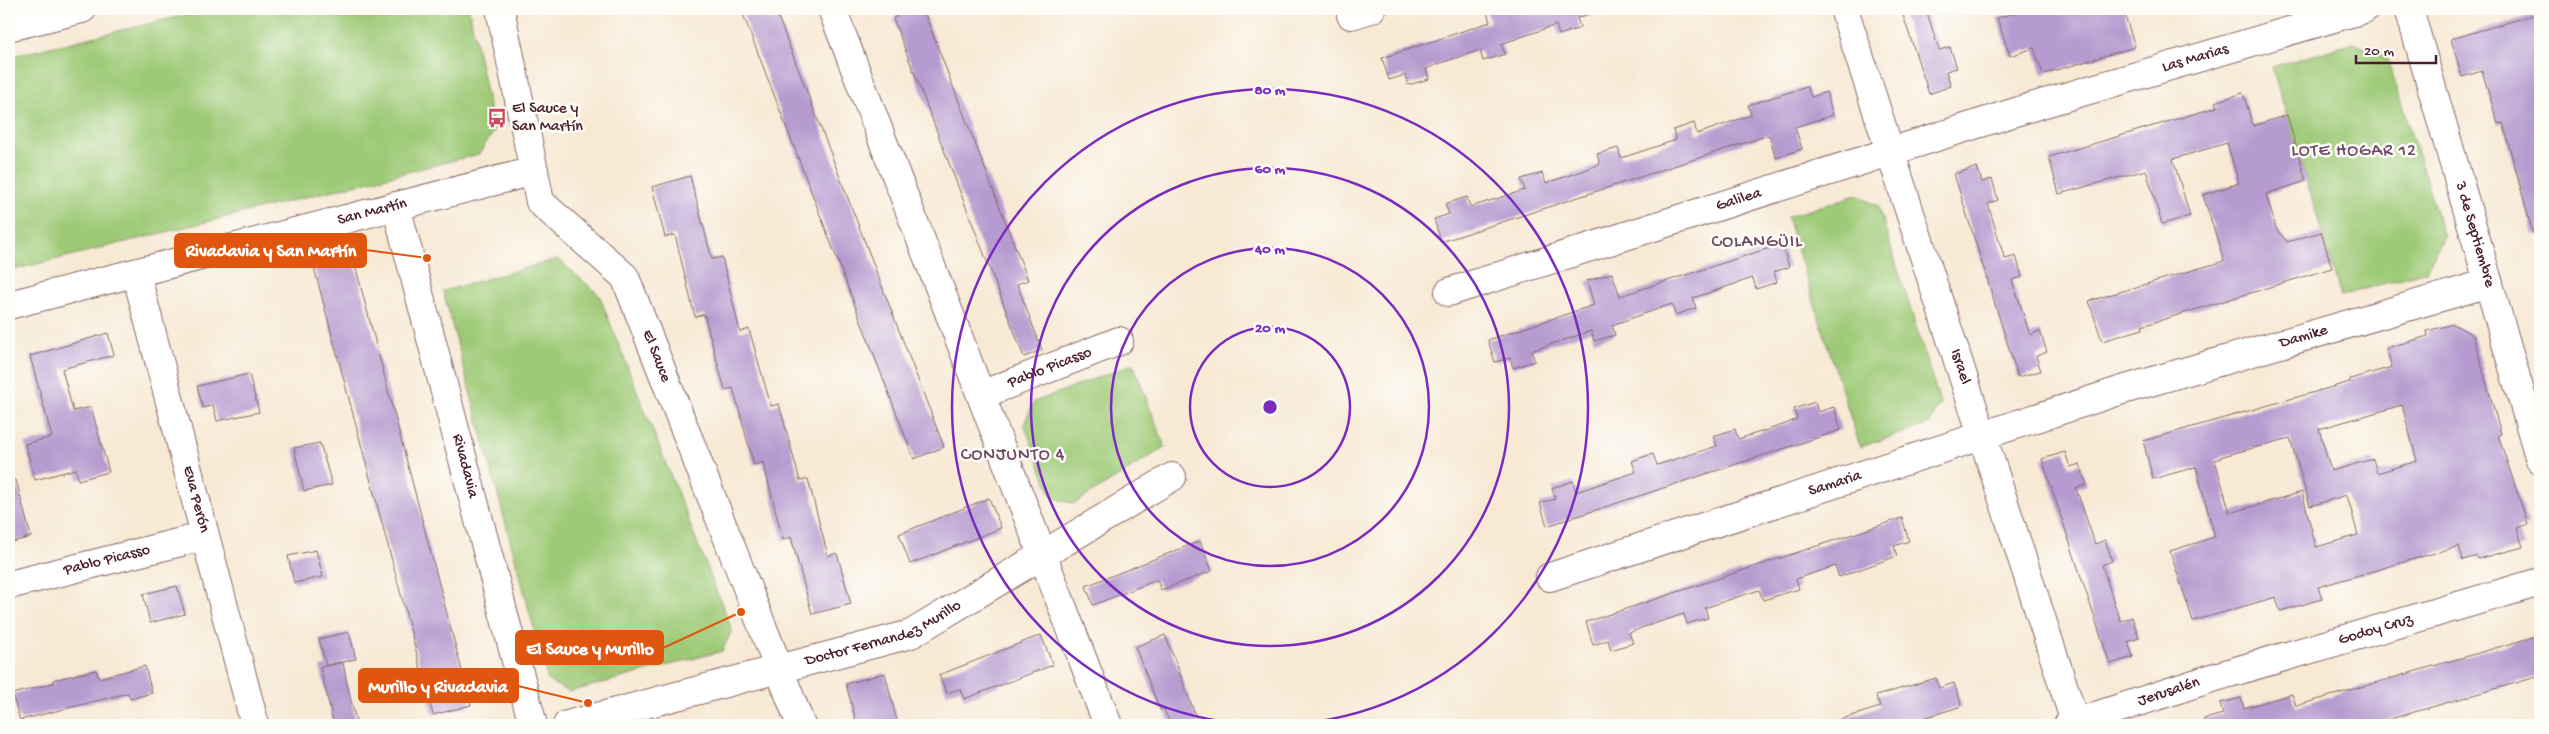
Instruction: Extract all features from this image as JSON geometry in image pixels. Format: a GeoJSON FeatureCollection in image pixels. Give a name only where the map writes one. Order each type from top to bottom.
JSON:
{"type":"FeatureCollection","features":[{"type":"Feature","properties":{"kind":"street"},"geometry":{"type":"LineString","coordinates":[[9,27],[82,9]]}},
{"type":"Feature","properties":{"kind":"street","name":"El Sauce"},"geometry":{"type":"LineString","coordinates":[[500,9],[540,202],[625,277],[801,725]]}},
{"type":"Feature","properties":{"kind":"street"},"geometry":{"type":"LineString","coordinates":[[832,9],[1108,725]]}},
{"type":"Feature","properties":{"kind":"street","name":"Israel"},"geometry":{"type":"LineString","coordinates":[[1844,9],[2073,724]]}},
{"type":"Feature","properties":{"kind":"street","name":"Las Marias"},"geometry":{"type":"LineString","coordinates":[[2028,108],[2364,9]]}},
{"type":"Feature","properties":{"kind":"street","name":"3 de Septiembre"},"geometry":{"type":"LineString","coordinates":[[2409,9],[2540,460]]}},
{"type":"Feature","properties":{"kind":"street","name":"Galilea"},"geometry":{"type":"LineString","coordinates":[[1449,292],[2028,108]]}},
{"type":"Feature","properties":{"kind":"street","name":"San Martín"},"geometry":{"type":"LineString","coordinates":[[9,305],[534,171]]}},
{"type":"Feature","properties":{"kind":"street","name":"Rivadavia"},"geometry":{"type":"LineString","coordinates":[[396,206],[533,725]]}},
{"type":"Feature","properties":{"kind":"street","name":"Eva Perón"},"geometry":{"type":"LineString","coordinates":[[136,273],[255,725]]}},
{"type":"Feature","properties":{"kind":"street","name":"Damike"},"geometry":{"type":"LineString","coordinates":[[2119,391],[2489,283]]}},
{"type":"Feature","properties":{"kind":"street","name":"Pablo Picasso"},"geometry":{"type":"LineString","coordinates":[[981,395],[1119,342]]}},
{"type":"Feature","properties":{"kind":"street","name":"Samaria"},"geometry":{"type":"LineString","coordinates":[[1550,577],[2119,391]]}},
{"type":"Feature","properties":{"kind":"street","name":"Doctor Fernandez Murillo"},"geometry":{"type":"LineString","coordinates":[[567,725],[911,634],[1172,477]]}},
{"type":"Feature","properties":{"kind":"street","name":"Pablo Picasso"},"geometry":{"type":"LineString","coordinates":[[9,585],[205,536]]}},
{"type":"Feature","properties":{"kind":"street","name":"Godoy Cruz"},"geometry":{"type":"LineString","coordinates":[[2212,678],[2540,582]]}},
{"type":"Feature","properties":{"kind":"street","name":"Jerusalén"},"geometry":{"type":"LineString","coordinates":[[2073,724],[2212,678]]}},
{"type":"Feature","properties":{"kind":"green space"},"geometry":{"type":"Polygon","coordinates":[[[210,9],[469,9],[494,131],[479,154],[9,271],[9,57],[210,9]]]}},
{"type":"Feature","properties":{"kind":"green space"},"geometry":{"type":"Polygon","coordinates":[[[2354,43],[2387,58],[2444,237],[2426,271],[2341,296],[2272,67],[2354,43]]]}},
{"type":"Feature","properties":{"kind":"green space"},"geometry":{"type":"Polygon","coordinates":[[[1856,195],[1878,206],[1940,403],[1930,424],[1860,447],[1787,217],[1856,195]]]}},
{"type":"Feature","properties":{"kind":"green space"},"geometry":{"type":"Polygon","coordinates":[[[558,259],[599,295],[732,630],[722,651],[569,692],[548,681],[443,291],[558,259]]]}},
{"type":"Feature","properties":{"kind":"green space"},"geometry":{"type":"Polygon","coordinates":[[[1133,364],[1165,447],[1074,504],[1052,497],[1024,424],[1034,402],[1133,364]]]}},
{"type":"Feature","properties":{"kind":"building"},"geometry":{"type":"Polygon","coordinates":[[[741,9],[775,9],[944,447],[914,459],[741,9]]]}},
{"type":"Feature","properties":{"kind":"building"},"geometry":{"type":"Polygon","coordinates":[[[893,9],[923,9],[1028,280],[1017,284],[1042,350],[1024,357],[893,18],[897,17],[893,9]]]}},
{"type":"Feature","properties":{"kind":"building"},"geometry":{"type":"Polygon","coordinates":[[[1486,9],[1592,9],[1593,13],[1577,18],[1580,28],[1559,35],[1556,25],[1501,44],[1505,54],[1483,61],[1480,50],[1426,69],[1429,79],[1408,85],[1405,75],[1389,80],[1382,58],[1490,22],[1486,9]]]}},
{"type":"Feature","properties":{"kind":"building"},"geometry":{"type":"Polygon","coordinates":[[[1901,9],[1926,9],[1939,50],[1950,47],[1957,68],[1946,71],[1951,86],[1929,94],[1901,9]]]}},
{"type":"Feature","properties":{"kind":"building"},"geometry":{"type":"Polygon","coordinates":[[[2028,9],[2123,9],[2135,47],[2043,74],[2034,48],[2010,56],[1997,18],[2028,9]]]}},
{"type":"Feature","properties":{"kind":"building"},"geometry":{"type":"Polygon","coordinates":[[[2540,13],[2540,233],[2533,234],[2503,123],[2498,124],[2482,71],[2462,77],[2451,39],[2540,13]]]}},
{"type":"Feature","properties":{"kind":"building"},"geometry":{"type":"Polygon","coordinates":[[[1807,87],[1811,97],[1826,92],[1833,115],[1795,127],[1802,149],[1776,158],[1769,135],[1441,242],[1434,219],[1449,214],[1445,204],[1467,197],[1470,207],[1525,190],[1521,179],[1542,173],[1546,183],[1600,164],[1597,154],[1618,148],[1621,158],[1676,140],[1673,130],[1694,123],[1697,134],[1751,115],[1748,105],[1807,87]]]}},
{"type":"Feature","properties":{"kind":"building"},"geometry":{"type":"Polygon","coordinates":[[[2243,93],[2253,126],[2287,115],[2306,181],[2266,194],[2276,228],[2287,242],[2321,232],[2332,268],[2142,326],[2143,329],[2102,341],[2089,301],[2224,261],[2203,195],[2239,183],[2227,143],[2173,159],[2190,216],[2162,224],[2146,170],[2059,194],[2049,157],[2217,107],[2215,102],[2243,93]]]}},
{"type":"Feature","properties":{"kind":"building"},"geometry":{"type":"Polygon","coordinates":[[[1977,167],[1982,182],[1992,179],[1998,200],[1988,204],[2005,259],[2016,256],[2022,277],[2012,280],[2030,335],[2040,331],[2047,352],[2036,356],[2041,371],[2018,377],[1954,174],[1977,167]]]}},
{"type":"Feature","properties":{"kind":"building"},"geometry":{"type":"Polygon","coordinates":[[[690,176],[712,259],[722,257],[740,332],[749,329],[771,406],[779,404],[800,481],[808,479],[828,556],[837,553],[851,604],[812,614],[791,537],[783,540],[763,462],[754,465],[733,388],[725,390],[704,314],[695,317],[675,235],[665,237],[652,187],[690,176]]]}},
{"type":"Feature","properties":{"kind":"building"},"geometry":{"type":"Polygon","coordinates":[[[1782,244],[1789,267],[1774,272],[1777,282],[1756,289],[1753,278],[1693,298],[1696,308],[1675,315],[1672,304],[1612,325],[1615,335],[1594,341],[1591,331],[1531,351],[1535,361],[1513,368],[1510,358],[1495,362],[1488,340],[1594,305],[1587,281],[1612,273],[1620,296],[1782,244]]]}},
{"type":"Feature","properties":{"kind":"building"},"geometry":{"type":"Polygon","coordinates":[[[332,255],[335,266],[354,261],[471,705],[433,715],[312,260],[332,255]]]}},
{"type":"Feature","properties":{"kind":"building"},"geometry":{"type":"Polygon","coordinates":[[[2453,324],[2473,335],[2501,434],[2498,435],[2528,524],[2517,528],[2523,547],[2478,559],[2477,556],[2463,560],[2459,546],[2318,587],[2322,599],[2295,607],[2280,611],[2276,597],[2193,621],[2170,551],[2215,537],[2196,467],[2153,479],[2143,441],[2350,382],[2350,379],[2392,367],[2386,348],[2428,336],[2427,331],[2453,324]],[[2402,405],[2319,429],[2331,471],[2373,459],[2377,473],[2417,461],[2402,405]],[[2290,438],[2215,460],[2230,513],[2302,492],[2316,547],[2358,535],[2347,495],[2310,506],[2290,438]]]}},
{"type":"Feature","properties":{"kind":"building"},"geometry":{"type":"Polygon","coordinates":[[[108,333],[114,355],[62,369],[73,411],[91,407],[109,472],[78,480],[76,469],[35,480],[25,444],[52,437],[30,356],[108,333]]]}},
{"type":"Feature","properties":{"kind":"building"},"geometry":{"type":"Polygon","coordinates":[[[249,374],[259,412],[217,421],[213,405],[203,408],[197,386],[249,374]]]}},
{"type":"Feature","properties":{"kind":"building"},"geometry":{"type":"Polygon","coordinates":[[[1815,402],[1818,412],[1834,407],[1841,430],[1547,526],[1540,503],[1555,499],[1552,488],[1573,481],[1576,492],[1636,472],[1632,461],[1643,457],[1653,454],[1657,465],[1717,446],[1713,436],[1735,429],[1738,439],[1783,425],[1797,419],[1794,409],[1815,402]]]}},
{"type":"Feature","properties":{"kind":"building"},"geometry":{"type":"Polygon","coordinates":[[[320,443],[332,485],[304,491],[294,448],[320,443]]]}},
{"type":"Feature","properties":{"kind":"building"},"geometry":{"type":"Polygon","coordinates":[[[2065,452],[2070,467],[2080,464],[2087,485],[2076,488],[2095,544],[2105,540],[2109,551],[2112,561],[2102,565],[2115,606],[2121,621],[2132,617],[2139,638],[2128,642],[2133,657],[2110,664],[2042,459],[2065,452]]]}},
{"type":"Feature","properties":{"kind":"building"},"geometry":{"type":"Polygon","coordinates":[[[16,480],[31,537],[9,543],[9,481],[16,480]]]}},
{"type":"Feature","properties":{"kind":"building"},"geometry":{"type":"Polygon","coordinates":[[[989,498],[1001,528],[910,564],[899,534],[989,498]]]}},
{"type":"Feature","properties":{"kind":"building"},"geometry":{"type":"Polygon","coordinates":[[[1902,518],[1909,541],[1894,546],[1897,556],[1839,577],[1835,566],[1796,579],[1799,589],[1763,600],[1759,590],[1705,608],[1708,618],[1687,624],[1684,614],[1644,627],[1629,633],[1633,643],[1611,650],[1608,640],[1593,645],[1586,622],[1902,518]]]}},
{"type":"Feature","properties":{"kind":"building"},"geometry":{"type":"Polygon","coordinates":[[[1200,541],[1212,571],[1161,590],[1157,580],[1093,605],[1086,586],[1200,541]]]}},
{"type":"Feature","properties":{"kind":"building"},"geometry":{"type":"Polygon","coordinates":[[[316,550],[323,577],[294,583],[288,556],[316,550]]]}},
{"type":"Feature","properties":{"kind":"building"},"geometry":{"type":"Polygon","coordinates":[[[177,586],[185,614],[150,623],[143,594],[177,586]]]}},
{"type":"Feature","properties":{"kind":"building"},"geometry":{"type":"Polygon","coordinates":[[[349,632],[356,659],[326,666],[319,639],[349,632]]]}},
{"type":"Feature","properties":{"kind":"building"},"geometry":{"type":"Polygon","coordinates":[[[1041,635],[1053,665],[964,699],[960,689],[947,693],[939,675],[1041,635]]]}},
{"type":"Feature","properties":{"kind":"building"},"geometry":{"type":"Polygon","coordinates":[[[1165,635],[1199,725],[1171,725],[1163,708],[1160,710],[1135,647],[1165,635]]]}},
{"type":"Feature","properties":{"kind":"building"},"geometry":{"type":"Polygon","coordinates":[[[2540,635],[2540,676],[2369,725],[2204,725],[2204,719],[2223,714],[2220,703],[2241,698],[2244,708],[2292,694],[2296,706],[2540,635]]]}},
{"type":"Feature","properties":{"kind":"building"},"geometry":{"type":"Polygon","coordinates":[[[343,662],[357,725],[334,725],[320,667],[343,662]]]}},
{"type":"Feature","properties":{"kind":"building"},"geometry":{"type":"Polygon","coordinates":[[[145,666],[152,693],[130,699],[128,693],[20,720],[12,694],[54,683],[53,680],[96,670],[99,678],[145,666]]]}},
{"type":"Feature","properties":{"kind":"building"},"geometry":{"type":"Polygon","coordinates":[[[885,673],[898,725],[857,725],[846,684],[885,673]]]}},
{"type":"Feature","properties":{"kind":"building"},"geometry":{"type":"Polygon","coordinates":[[[1936,678],[1939,688],[1954,683],[1962,706],[1902,725],[1836,725],[1836,721],[1880,707],[1876,696],[1936,678]]]}},
{"type":"Feature","properties":{"kind":"place","name":"El Sauce y San Martín"},"geometry":{"type":"Point","coordinates":[497,118]}},
{"type":"Feature","properties":{"kind":"place","name":"Rivadavia y San Martín"},"geometry":{"type":"Point","coordinates":[427,258]}},
{"type":"Feature","properties":{"kind":"place","name":"El Sauce y Murillo"},"geometry":{"type":"Point","coordinates":[741,612]}},
{"type":"Feature","properties":{"kind":"place","name":"Murillo y Rivadavia"},"geometry":{"type":"Point","coordinates":[588,703]}},
{"type":"Feature","properties":{"kind":"district","name":"LOTE HOGAR 12"},"geometry":{"type":"Point","coordinates":[2354,151]}},
{"type":"Feature","properties":{"kind":"district","name":"COLANGÜIL"},"geometry":{"type":"Point","coordinates":[1757,242]}},
{"type":"Feature","properties":{"kind":"district","name":"CONJUNTO 4"},"geometry":{"type":"Point","coordinates":[1013,455]}}]}
